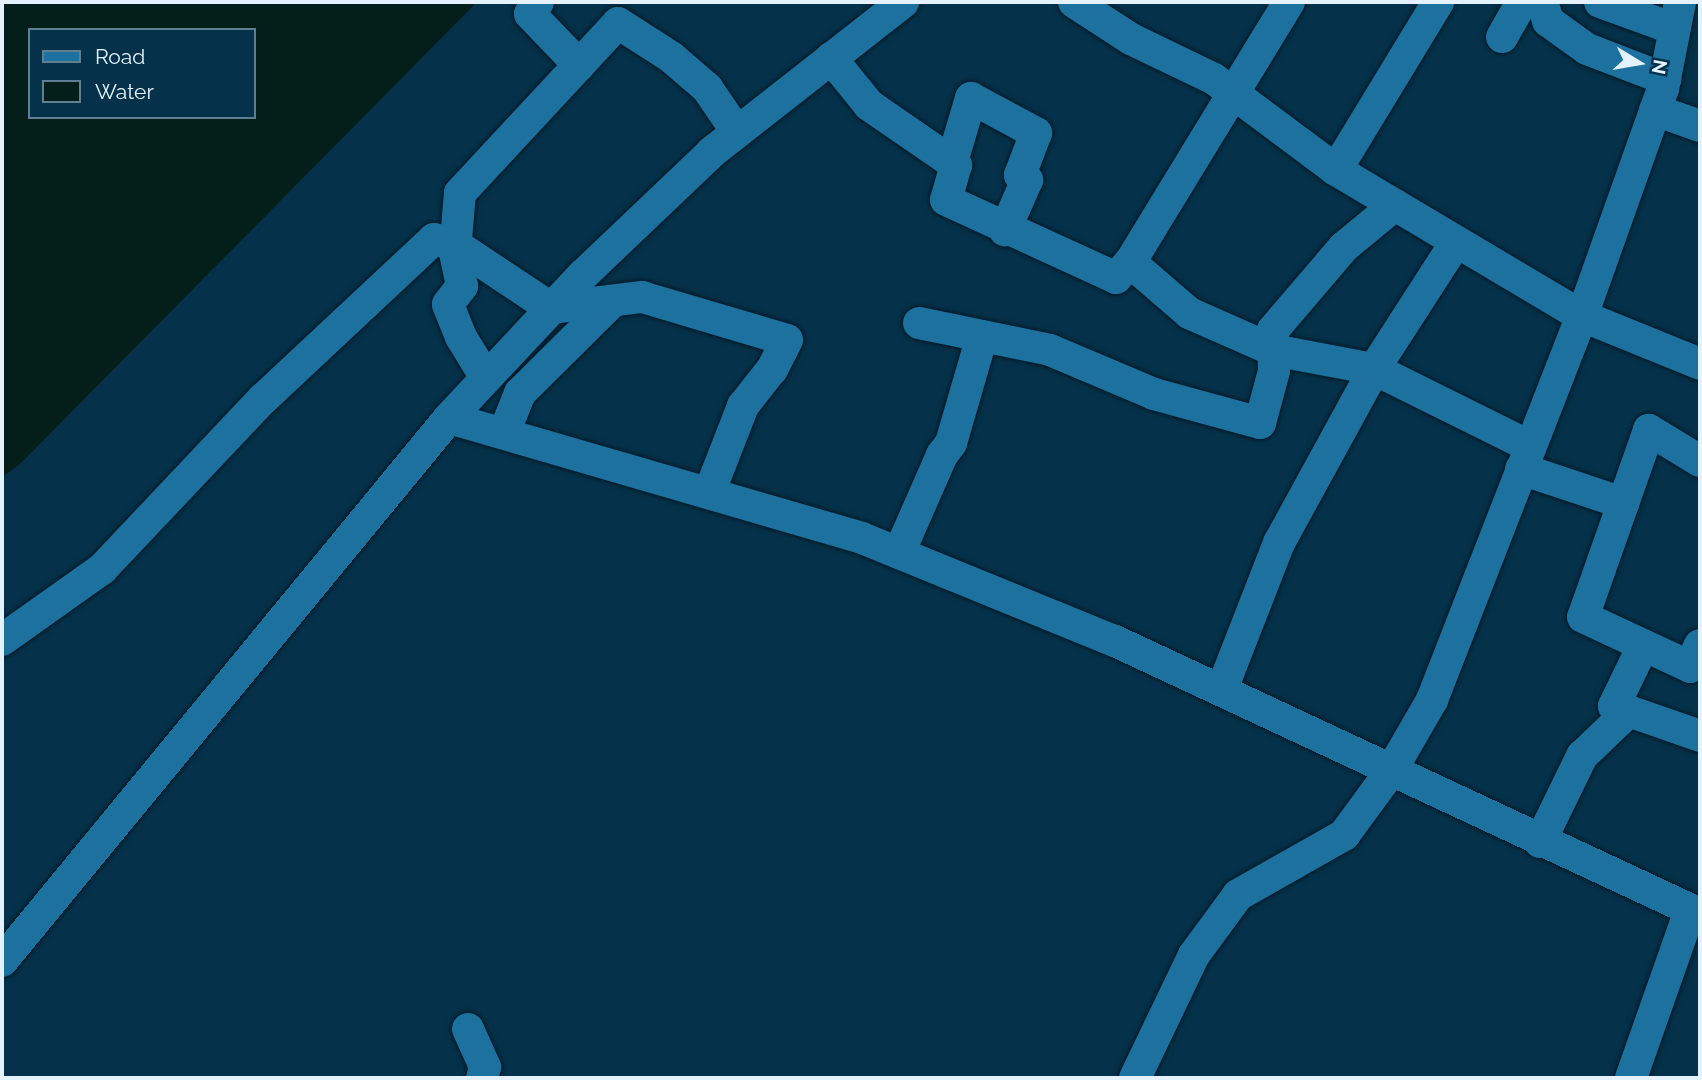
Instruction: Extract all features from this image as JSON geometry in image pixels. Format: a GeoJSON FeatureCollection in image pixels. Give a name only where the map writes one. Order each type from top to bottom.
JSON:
{"type":"FeatureCollection","features":[{"type":"Feature","properties":{"kind":"street"},"geometry":{"type":"LineString","coordinates":[[538,2],[530,14],[579,65]]}},
{"type":"Feature","properties":{"kind":"street"},"geometry":{"type":"LineString","coordinates":[[2,961],[449,418],[551,308],[737,132],[903,2]]}},
{"type":"Feature","properties":{"kind":"street"},"geometry":{"type":"LineString","coordinates":[[1074,2],[1131,39],[1214,79],[1336,170],[1582,316],[1700,364]]}},
{"type":"Feature","properties":{"kind":"street"},"geometry":{"type":"LineString","coordinates":[[831,58],[869,105],[956,166],[946,200],[1005,230],[1116,278],[1130,262],[1289,2]]}},
{"type":"Feature","properties":{"kind":"street"},"geometry":{"type":"LineString","coordinates":[[1336,170],[1438,2]]}},
{"type":"Feature","properties":{"kind":"street"},"geometry":{"type":"LineString","coordinates":[[1502,37],[1522,2]]}},
{"type":"Feature","properties":{"kind":"street"},"geometry":{"type":"LineString","coordinates":[[1542,2],[1548,21],[1587,49],[1665,79]]}},
{"type":"Feature","properties":{"kind":"street"},"geometry":{"type":"LineString","coordinates":[[1135,1078],[1194,955],[1237,895],[1344,835],[1391,771],[1432,700],[1582,316],[1665,79],[1677,15],[1600,2]]}},
{"type":"Feature","properties":{"kind":"street"},"geometry":{"type":"LineString","coordinates":[[486,378],[461,337],[448,304],[463,286],[456,246],[460,192],[618,23],[671,57],[708,88],[737,132]]}},
{"type":"Feature","properties":{"kind":"street"},"geometry":{"type":"LineString","coordinates":[[952,162],[971,98],[1036,133],[1020,175],[1027,180],[1005,230]]}},
{"type":"Feature","properties":{"kind":"street"},"geometry":{"type":"LineString","coordinates":[[1655,110],[1700,126]]}},
{"type":"Feature","properties":{"kind":"street"},"geometry":{"type":"LineString","coordinates":[[919,323],[1050,350],[1154,394],[1260,423],[1274,371],[1273,330],[1344,247],[1395,205]]}},
{"type":"Feature","properties":{"kind":"street"},"geometry":{"type":"LineString","coordinates":[[2,640],[102,569],[263,399],[434,239],[456,246],[551,308],[611,303],[642,297],[787,340],[772,369],[743,406],[709,493]]}},
{"type":"Feature","properties":{"kind":"street"},"geometry":{"type":"LineString","coordinates":[[1222,689],[1279,543],[1320,461],[1375,366],[1456,242]]}},
{"type":"Feature","properties":{"kind":"street"},"geometry":{"type":"LineString","coordinates":[[1130,262],[1189,313],[1273,350],[1375,366],[1525,457],[1623,503]]}},
{"type":"Feature","properties":{"kind":"street"},"geometry":{"type":"LineString","coordinates":[[504,433],[520,393],[611,303]]}},
{"type":"Feature","properties":{"kind":"street"},"geometry":{"type":"LineString","coordinates":[[900,553],[942,455],[951,443],[982,336]]}},
{"type":"Feature","properties":{"kind":"street"},"geometry":{"type":"LineString","coordinates":[[449,418],[709,493],[900,553],[1222,689],[1540,842],[1695,912],[1631,1078]]}},
{"type":"Feature","properties":{"kind":"street"},"geometry":{"type":"LineString","coordinates":[[1700,461],[1649,430],[1583,617],[1690,667],[1700,645]]}},
{"type":"Feature","properties":{"kind":"street"},"geometry":{"type":"LineString","coordinates":[[1643,646],[1614,706],[1700,736]]}},
{"type":"Feature","properties":{"kind":"street"},"geometry":{"type":"LineString","coordinates":[[1540,842],[1582,756],[1629,711]]}},
{"type":"Feature","properties":{"kind":"street"},"geometry":{"type":"LineString","coordinates":[[468,1029],[485,1067],[482,1078]]}},
{"type":"Feature","properties":{"kind":"water"},"geometry":{"type":"Polygon","coordinates":[[[2,2],[477,2],[19,465],[2,477],[2,2]]]}}]}
